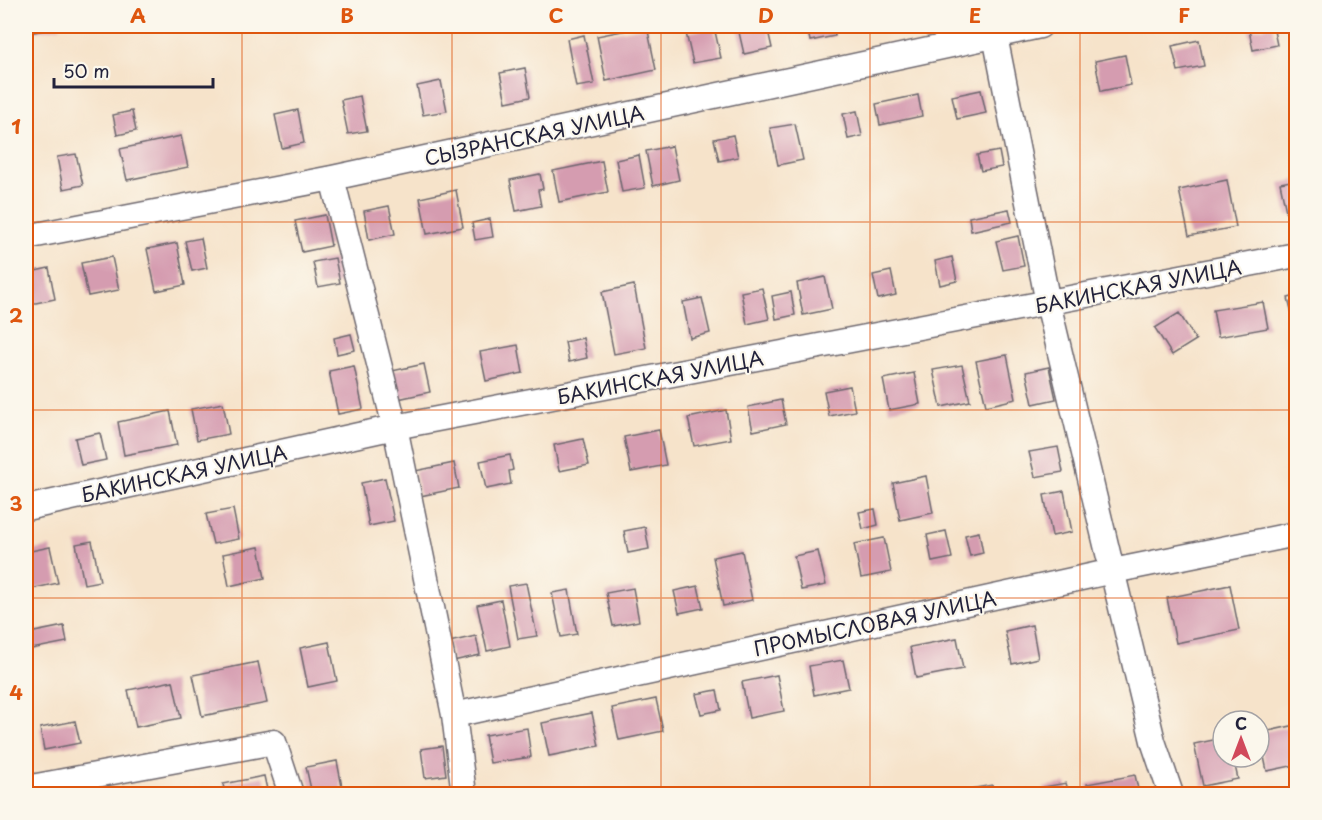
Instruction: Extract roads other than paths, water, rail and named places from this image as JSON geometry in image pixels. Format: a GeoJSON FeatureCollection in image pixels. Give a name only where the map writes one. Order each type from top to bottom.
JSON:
{"type":"FeatureCollection","features":[{"type":"Feature","properties":{"kind":"street","name":"СЫЗРАНСКАЯ УЛИЦА"},"geometry":{"type":"LineString","coordinates":[[26,237],[332,178],[994,31],[1040,26]]}},
{"type":"Feature","properties":{"kind":"street"},"geometry":{"type":"LineString","coordinates":[[994,31],[1048,303],[1154,741],[1171,795]]}},
{"type":"Feature","properties":{"kind":"street"},"geometry":{"type":"LineString","coordinates":[[332,178],[395,427],[454,715],[464,795]]}},
{"type":"Feature","properties":{"kind":"street","name":"БАКИНСКАЯ УЛИЦА"},"geometry":{"type":"LineString","coordinates":[[26,508],[395,427],[1296,255]]}},
{"type":"Feature","properties":{"kind":"street","name":"ПРОМЫСЛОВАЯ УЛИЦА"},"geometry":{"type":"LineString","coordinates":[[454,715],[1113,571],[1296,534]]}},
{"type":"Feature","properties":{"kind":"street"},"geometry":{"type":"LineString","coordinates":[[26,788],[274,742],[291,795]]}}]}
